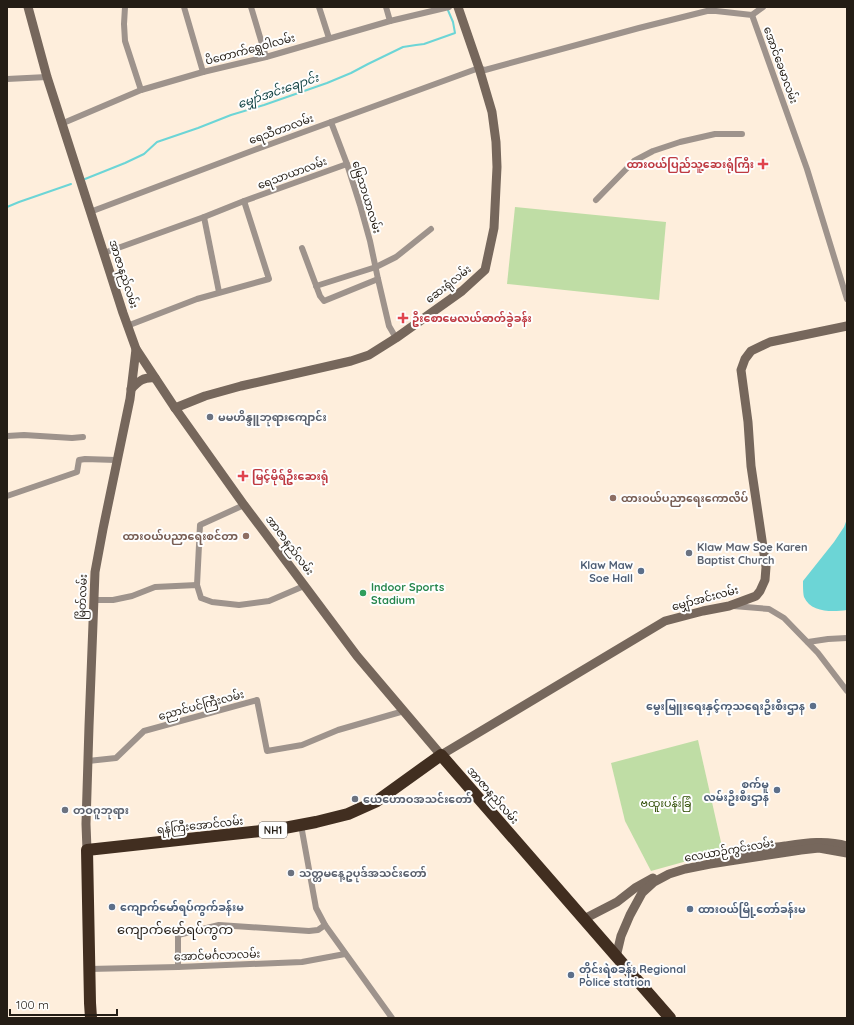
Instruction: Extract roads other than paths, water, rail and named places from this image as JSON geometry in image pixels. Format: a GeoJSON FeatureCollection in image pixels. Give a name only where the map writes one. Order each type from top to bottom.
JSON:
{"type":"FeatureCollection","features":[{"type":"Feature","properties":{"kind":"highway","name":"ရန်ကြီးအောင်လမ်း"},"geometry":{"type":"LineString","coordinates":[[87,850],[279,829],[348,814],[377,801],[440,754]]}},
{"type":"Feature","properties":{"kind":"highway","name":"အာဇာနည်လမ်း"},"geometry":{"type":"LineString","coordinates":[[440,754],[670,1018]]}},
{"type":"Feature","properties":{"kind":"highway"},"geometry":{"type":"LineString","coordinates":[[87,850],[91,1018]]}},
{"type":"Feature","properties":{"kind":"main road","name":"အာဇာနည်လမ်း"},"geometry":{"type":"LineString","coordinates":[[28,7],[46,77],[127,326],[136,349],[175,408],[304,586],[357,656],[440,754]]}},
{"type":"Feature","properties":{"kind":"main road","name":"ဆေးရုံလမ်း"},"geometry":{"type":"LineString","coordinates":[[175,408],[205,396],[241,386],[351,361],[369,355],[396,338],[462,291],[484,270],[494,228],[497,167],[496,142],[492,112],[458,7]]}},
{"type":"Feature","properties":{"kind":"main road","name":"မျှော်အင်းလမ်း"},"geometry":{"type":"LineString","coordinates":[[440,754],[665,621],[729,606],[756,596],[765,580],[766,567],[751,466],[748,422],[741,370],[745,359],[751,350],[770,342],[847,326]]}},
{"type":"Feature","properties":{"kind":"main road","name":"မြိတ်လမ်း"},"geometry":{"type":"LineString","coordinates":[[87,850],[86,824],[95,572],[116,460],[130,399],[136,349]]}},
{"type":"Feature","properties":{"kind":"main road"},"geometry":{"type":"LineString","coordinates":[[131,389],[140,380],[155,378]]}},
{"type":"Feature","properties":{"kind":"main road","name":"လေယာဉ်ကွင်းလမ်း"},"geometry":{"type":"LineString","coordinates":[[616,957],[621,936],[623,908],[635,888],[667,870],[683,864],[759,849],[826,842],[847,846]]}},
{"type":"Feature","properties":{"kind":"main road","name":"လေယာဉ်ကွင်းလမ်း"},"geometry":{"type":"LineString","coordinates":[[584,919],[623,908],[654,882],[669,874],[684,869],[819,848],[847,853]]}},
{"type":"Feature","properties":{"kind":"street"},"geometry":{"type":"LineString","coordinates":[[125,7],[125,41],[141,90]]}},
{"type":"Feature","properties":{"kind":"street"},"geometry":{"type":"LineString","coordinates":[[184,7],[203,72]]}},
{"type":"Feature","properties":{"kind":"street"},"geometry":{"type":"LineString","coordinates":[[251,7],[266,56]]}},
{"type":"Feature","properties":{"kind":"street"},"geometry":{"type":"LineString","coordinates":[[319,7],[329,38]]}},
{"type":"Feature","properties":{"kind":"street"},"geometry":{"type":"LineString","coordinates":[[386,7],[390,22]]}},
{"type":"Feature","properties":{"kind":"street","name":"ပိတောက်ရွှေဝါလမ်း"},"geometry":{"type":"LineString","coordinates":[[61,124],[141,90],[329,38],[449,7]]}},
{"type":"Feature","properties":{"kind":"street"},"geometry":{"type":"LineString","coordinates":[[479,68],[485,70],[707,11],[752,15],[763,7]]}},
{"type":"Feature","properties":{"kind":"street","name":"အောင်ခေမာလမ်း"},"geometry":{"type":"LineString","coordinates":[[752,15],[807,169],[847,299]]}},
{"type":"Feature","properties":{"kind":"street","name":"ရေသီတာလမ်း"},"geometry":{"type":"LineString","coordinates":[[90,212],[479,68]]}},
{"type":"Feature","properties":{"kind":"street"},"geometry":{"type":"LineString","coordinates":[[7,79],[46,77]]}},
{"type":"Feature","properties":{"kind":"street","name":"မြေသာယာလမ်း"},"geometry":{"type":"LineString","coordinates":[[331,122],[360,204],[389,326],[396,338]]}},
{"type":"Feature","properties":{"kind":"street"},"geometry":{"type":"LineString","coordinates":[[596,200],[634,161],[653,151],[680,142],[715,134],[742,134]]}},
{"type":"Feature","properties":{"kind":"street","name":"ရေသာယာလမ်း"},"geometry":{"type":"LineString","coordinates":[[104,253],[204,218],[244,201],[347,164]]}},
{"type":"Feature","properties":{"kind":"street"},"geometry":{"type":"LineString","coordinates":[[127,326],[197,299],[269,279],[244,201]]}},
{"type":"Feature","properties":{"kind":"street"},"geometry":{"type":"LineString","coordinates":[[204,218],[219,292]]}},
{"type":"Feature","properties":{"kind":"street"},"geometry":{"type":"LineString","coordinates":[[316,286],[376,267],[396,257],[431,229]]}},
{"type":"Feature","properties":{"kind":"street"},"geometry":{"type":"LineString","coordinates":[[302,248],[320,296],[324,301],[378,279]]}},
{"type":"Feature","properties":{"kind":"street"},"geometry":{"type":"LineString","coordinates":[[7,436],[24,435],[72,438],[83,437]]}},
{"type":"Feature","properties":{"kind":"street"},"geometry":{"type":"LineString","coordinates":[[7,496],[77,472],[79,460],[116,460]]}},
{"type":"Feature","properties":{"kind":"street"},"geometry":{"type":"LineString","coordinates":[[244,505],[200,525],[198,585],[201,598],[212,602],[238,605],[269,602],[304,586]]}},
{"type":"Feature","properties":{"kind":"street"},"geometry":{"type":"LineString","coordinates":[[94,600],[113,600],[132,596],[154,587],[198,585]]}},
{"type":"Feature","properties":{"kind":"street"},"geometry":{"type":"LineString","coordinates":[[729,606],[769,609],[784,618],[818,652],[847,691]]}},
{"type":"Feature","properties":{"kind":"street"},"geometry":{"type":"LineString","coordinates":[[808,642],[847,638]]}},
{"type":"Feature","properties":{"kind":"street","name":"ညောင်ပင်ကြီးလမ်း"},"geometry":{"type":"LineString","coordinates":[[88,761],[116,758],[144,731],[257,700],[268,751],[302,745],[338,730],[404,711]]}},
{"type":"Feature","properties":{"kind":"street"},"geometry":{"type":"LineString","coordinates":[[301,825],[316,908],[325,925],[345,954],[392,1018]]}},
{"type":"Feature","properties":{"kind":"street"},"geometry":{"type":"LineString","coordinates":[[178,967],[178,935],[219,925],[309,931],[318,930],[325,925]]}},
{"type":"Feature","properties":{"kind":"street","name":"အောင်မင်္ဂလာလမ်း"},"geometry":{"type":"LineString","coordinates":[[89,969],[302,962],[345,954]]}},
{"type":"Feature","properties":{"kind":"water"},"geometry":{"type":"Polygon","coordinates":[[[847,519],[847,610],[829,611],[817,609],[807,602],[804,597],[803,581],[834,542],[844,527],[847,519]]]}},
{"type":"Feature","properties":{"kind":"waterway","name":"မျှော်အင်းချောင်း"},"geometry":{"type":"LineString","coordinates":[[85,179],[144,154],[157,142],[231,115],[327,83],[351,73],[403,47],[424,44],[455,33],[453,22],[447,8]]}},
{"type":"Feature","properties":{"kind":"waterway","name":"မျှော်အင်းချောင်း"},"geometry":{"type":"LineString","coordinates":[[7,207],[71,184]]}},
{"type":"Feature","properties":{"kind":"place","name":"ထားဝယ်ပြည်သူ့ဆေးရုံကြီး"},"geometry":{"type":"Point","coordinates":[763,164]}},
{"type":"Feature","properties":{"kind":"place","name":"ဦးစောမေလယ်ဓာတ်ခွဲခန်း"},"geometry":{"type":"Point","coordinates":[403,318]}},
{"type":"Feature","properties":{"kind":"place","name":"မမဟိန္ဒူဘုရားကျောင်း"},"geometry":{"type":"Point","coordinates":[210,417]}},
{"type":"Feature","properties":{"kind":"place","name":"မြင့်မိုရ်ဦးဆေးရုံ"},"geometry":{"type":"Point","coordinates":[243,476]}},
{"type":"Feature","properties":{"kind":"place","name":"ထားဝယ်ပညာရေးကောလိပ်"},"geometry":{"type":"Point","coordinates":[613,498]}},
{"type":"Feature","properties":{"kind":"place","name":"ထားဝယ်ပညာရေးစင်တာ"},"geometry":{"type":"Point","coordinates":[246,536]}},
{"type":"Feature","properties":{"kind":"place","name":"Klaw Maw Soe Karen Baptist Church"},"geometry":{"type":"Point","coordinates":[689,553]}},
{"type":"Feature","properties":{"kind":"place","name":"Klaw Maw Soe Hall"},"geometry":{"type":"Point","coordinates":[641,571]}},
{"type":"Feature","properties":{"kind":"place","name":"Indoor Sports Stadium"},"geometry":{"type":"Point","coordinates":[363,593]}},
{"type":"Feature","properties":{"kind":"place","name":"မွေးမြူးရေးနှင့်ကုသရေးဦးစီးဌာန"},"geometry":{"type":"Point","coordinates":[813,706]}},
{"type":"Feature","properties":{"kind":"place","name":"စက်မူ လမ်းဦးစီးဌာန"},"geometry":{"type":"Point","coordinates":[777,790]}},
{"type":"Feature","properties":{"kind":"place","name":"ယေဟောဝအသင်းတော်"},"geometry":{"type":"Point","coordinates":[355,799]}},
{"type":"Feature","properties":{"kind":"place","name":"တဝဂူဘုရား"},"geometry":{"type":"Point","coordinates":[65,810]}},
{"type":"Feature","properties":{"kind":"place","name":"သတ္တမနေ့ဥပုဒ်အသင်းတော်"},"geometry":{"type":"Point","coordinates":[291,873]}},
{"type":"Feature","properties":{"kind":"place","name":"ကျောက်မော်ရပ်ကွက်ခန်းမ"},"geometry":{"type":"Point","coordinates":[112,907]}},
{"type":"Feature","properties":{"kind":"place","name":"ထားဝယ်မြို့တော်ခန်းမ"},"geometry":{"type":"Point","coordinates":[690,909]}},
{"type":"Feature","properties":{"kind":"place","name":"တိုင်းရဲစခန်း Regional Police station"},"geometry":{"type":"Point","coordinates":[571,975]}},
{"type":"Feature","properties":{"kind":"district","name":"ကျောက်မော်ရပ်ကွက"},"geometry":{"type":"Point","coordinates":[175,929]}},
{"type":"Feature","properties":{"kind":"park label","name":"ဗထူးပန်းခြံ"},"geometry":{"type":"Point","coordinates":[666,803]}}]}
